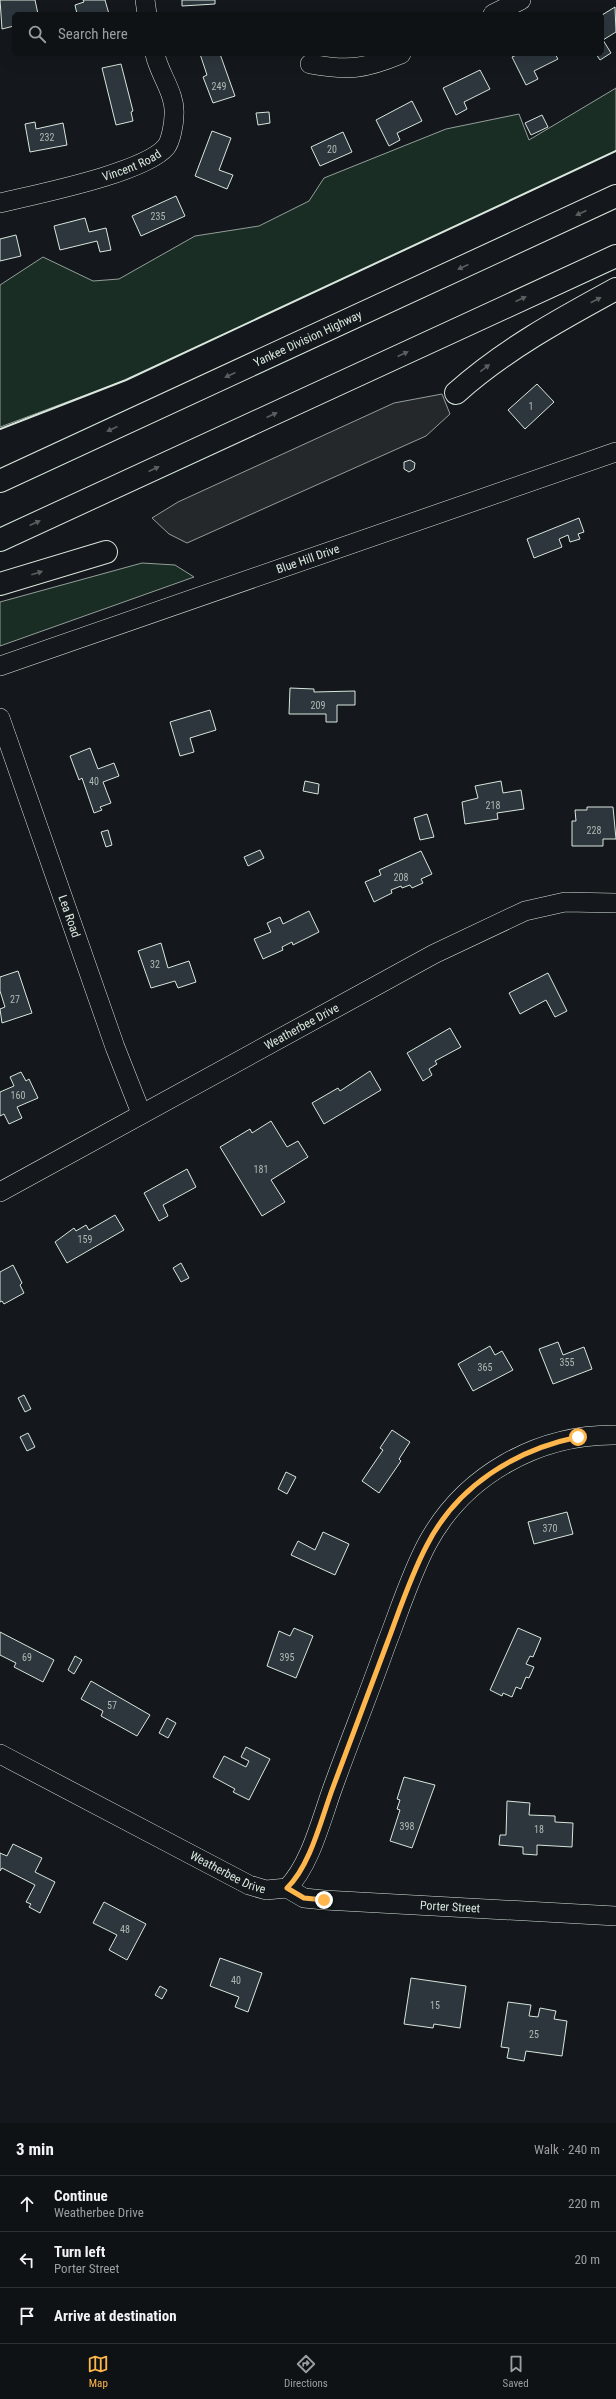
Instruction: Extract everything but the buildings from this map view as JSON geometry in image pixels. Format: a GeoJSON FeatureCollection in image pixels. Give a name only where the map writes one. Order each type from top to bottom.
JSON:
{"type":"FeatureCollection","features":[{"type":"Feature","properties":{"kind":"highway","name":"Yankee Division Highway"},"geometry":{"type":"LineString","coordinates":[[0,481],[616,196]]}},
{"type":"Feature","properties":{"kind":"highway"},"geometry":{"type":"LineString","coordinates":[[0,540],[616,256]]}},
{"type":"Feature","properties":{"kind":"highway"},"geometry":{"type":"LineString","coordinates":[[456,393],[484,369],[522,342],[616,289]]}},
{"type":"Feature","properties":{"kind":"highway"},"geometry":{"type":"LineString","coordinates":[[0,584],[106,552]]}},
{"type":"Feature","properties":{"kind":"street"},"geometry":{"type":"LineString","coordinates":[[145,0],[146,12]]}},
{"type":"Feature","properties":{"kind":"street"},"geometry":{"type":"LineString","coordinates":[[497,12],[522,0]]}},
{"type":"Feature","properties":{"kind":"street","name":"Vincent Road"},"geometry":{"type":"LineString","coordinates":[[0,203],[133,168],[154,158],[167,146],[174,114],[170,92],[156,56]]}},
{"type":"Feature","properties":{"kind":"street"},"geometry":{"type":"LineString","coordinates":[[310,64],[336,69],[362,68],[395,56]]}},
{"type":"Feature","properties":{"kind":"street","name":"Blue Hill Drive"},"geometry":{"type":"LineString","coordinates":[[0,666],[616,452]]}},
{"type":"Feature","properties":{"kind":"street","name":"Lea Road"},"geometry":{"type":"LineString","coordinates":[[0,718],[115,1047],[141,1113]]}},
{"type":"Feature","properties":{"kind":"street","name":"Weatherbee Drive"},"geometry":{"type":"LineString","coordinates":[[0,1192],[141,1113],[434,954],[525,911],[565,902],[616,903]]}},
{"type":"Feature","properties":{"kind":"street"},"geometry":{"type":"LineString","coordinates":[[287,1888],[298,1874],[313,1840],[407,1591],[427,1544],[442,1522],[469,1491],[500,1466],[521,1454],[559,1441],[598,1435],[616,1435]]}},
{"type":"Feature","properties":{"kind":"street","name":"Weatherbee Drive"},"geometry":{"type":"LineString","coordinates":[[0,1754],[249,1885],[266,1890],[287,1888]]}},
{"type":"Feature","properties":{"kind":"street","name":"Porter Street"},"geometry":{"type":"LineString","coordinates":[[287,1888],[304,1898],[324,1900],[616,1916]]}},
{"type":"Feature","properties":{"kind":"green space"},"geometry":{"type":"Polygon","coordinates":[[[616,88],[616,151],[126,380],[0,427],[0,285],[43,257],[93,281],[119,279],[195,236],[259,226],[309,201],[324,178],[446,129],[519,114],[529,140],[616,88]]]}},
{"type":"Feature","properties":{"kind":"green space"},"geometry":{"type":"Polygon","coordinates":[[[142,563],[175,565],[194,577],[0,646],[0,602],[142,563]]]}},
{"type":"Feature","properties":{"kind":"shaded area"},"geometry":{"type":"Polygon","coordinates":[[[442,394],[450,414],[426,436],[187,543],[169,534],[152,518],[178,502],[394,403],[442,394]]]}},
{"type":"Feature","properties":{"kind":"wall"},"geometry":{"type":"LineString","coordinates":[[0,429],[126,380],[616,151]]}},
{"type":"Feature","properties":{"kind":"route"},"geometry":{"type":"LineString","coordinates":[[324,1900],[304,1898],[287,1888],[294,1881],[302,1867],[316,1834],[407,1591],[427,1544],[454,1506],[469,1491],[500,1466],[521,1454],[538,1447],[578,1437]]}}]}
